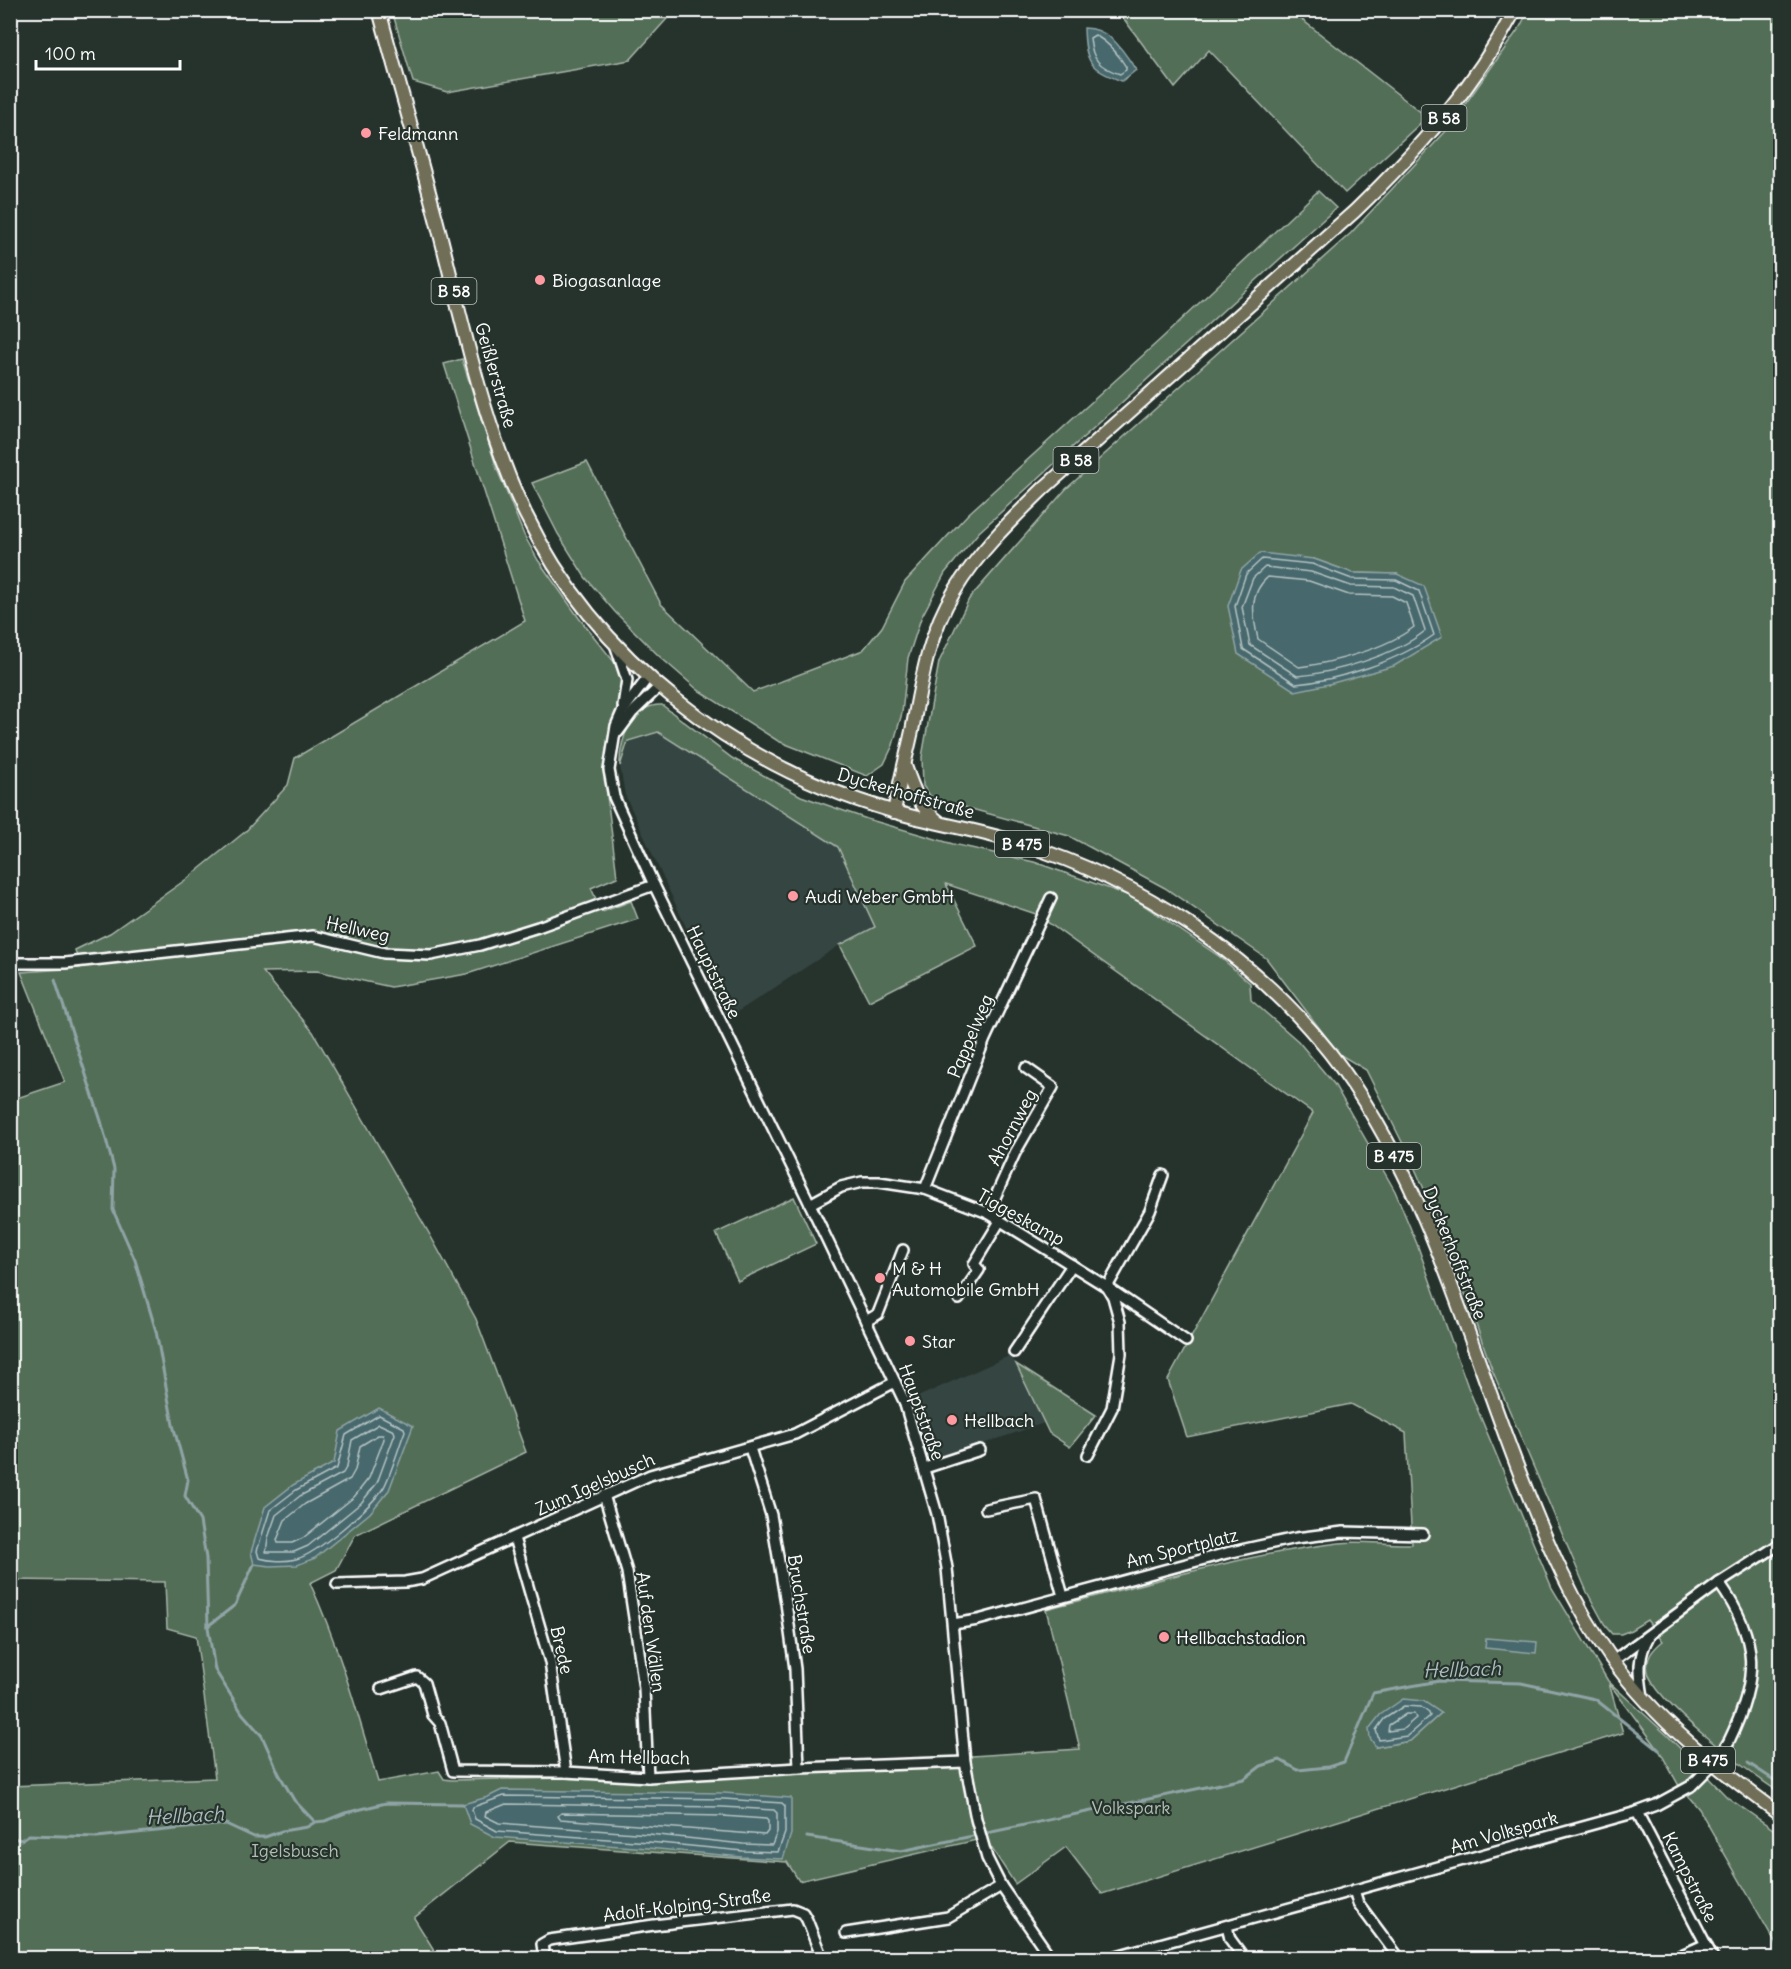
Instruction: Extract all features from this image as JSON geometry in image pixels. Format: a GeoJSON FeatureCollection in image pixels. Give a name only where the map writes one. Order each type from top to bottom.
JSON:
{"type":"FeatureCollection","features":[{"type":"Feature","properties":{"kind":"main road","name":"Geißlerstraße"},"geometry":{"type":"LineString","coordinates":[[379,10],[481,393],[503,461],[547,555],[587,613],[649,676]]}},
{"type":"Feature","properties":{"kind":"main road","name":"B 58"},"geometry":{"type":"LineString","coordinates":[[894,812],[926,659],[933,637],[953,593],[982,552],[1044,488],[1351,215],[1399,168],[1440,124],[1472,81],[1515,10]]}},
{"type":"Feature","properties":{"kind":"main road","name":"Dyckerhoffstraße"},"geometry":{"type":"LineString","coordinates":[[649,676],[701,719],[742,747],[789,772],[844,796],[894,812],[1017,842],[1064,858],[1137,892],[1196,929],[1247,968],[1291,1008],[1329,1052],[1358,1091],[1408,1184],[1440,1258],[1509,1447],[1547,1543],[1569,1590],[1613,1661],[1643,1697],[1700,1753],[1780,1814]]}},
{"type":"Feature","properties":{"kind":"main road"},"geometry":{"type":"LineString","coordinates":[[905,766],[922,808],[943,824]]}},
{"type":"Feature","properties":{"kind":"street"},"geometry":{"type":"LineString","coordinates":[[614,643],[627,680],[621,712]]}},
{"type":"Feature","properties":{"kind":"street","name":"Hauptstraße"},"geometry":{"type":"LineString","coordinates":[[649,676],[621,712],[614,736],[609,770],[614,797],[654,885],[904,1401],[925,1468],[941,1535],[953,1624],[965,1762],[976,1819],[987,1858],[1001,1886],[1051,1959]]}},
{"type":"Feature","properties":{"kind":"street","name":"Hauptstraße"},"geometry":{"type":"LineString","coordinates":[[614,736],[632,713],[660,686]]}},
{"type":"Feature","properties":{"kind":"street","name":"Hellweg"},"geometry":{"type":"LineString","coordinates":[[10,963],[65,963],[313,936],[384,953],[431,955],[480,945],[538,927],[654,885]]}},
{"type":"Feature","properties":{"kind":"street","name":"Pappelweg"},"geometry":{"type":"LineString","coordinates":[[926,1189],[985,1039],[1051,898]]}},
{"type":"Feature","properties":{"kind":"street","name":"Ahornweg"},"geometry":{"type":"LineString","coordinates":[[988,1213],[1015,1153],[1053,1087],[1026,1068]]}},
{"type":"Feature","properties":{"kind":"street"},"geometry":{"type":"LineString","coordinates":[[1088,1455],[1112,1408],[1121,1354],[1120,1322],[1113,1297],[1107,1287],[1146,1220],[1163,1175]]}},
{"type":"Feature","properties":{"kind":"street","name":"Tiggeskamp"},"geometry":{"type":"LineString","coordinates":[[810,1204],[842,1187],[862,1182],[879,1182],[926,1189],[988,1213],[1107,1287],[1186,1341]]}},
{"type":"Feature","properties":{"kind":"street"},"geometry":{"type":"LineString","coordinates":[[958,1299],[979,1270],[974,1264],[1000,1221]]}},
{"type":"Feature","properties":{"kind":"street"},"geometry":{"type":"LineString","coordinates":[[866,1321],[879,1314],[903,1250]]}},
{"type":"Feature","properties":{"kind":"street"},"geometry":{"type":"LineString","coordinates":[[1014,1352],[1072,1265]]}},
{"type":"Feature","properties":{"kind":"street","name":"Zum Igelsbusch"},"geometry":{"type":"LineString","coordinates":[[337,1584],[405,1582],[422,1579],[650,1475],[795,1434],[895,1382]]}},
{"type":"Feature","properties":{"kind":"street","name":"Bruchstraße"},"geometry":{"type":"LineString","coordinates":[[750,1448],[771,1515],[786,1603],[795,1669],[799,1768]]}},
{"type":"Feature","properties":{"kind":"street"},"geometry":{"type":"LineString","coordinates":[[925,1468],[980,1450]]}},
{"type":"Feature","properties":{"kind":"street","name":"Auf den Wällen"},"geometry":{"type":"LineString","coordinates":[[604,1495],[627,1572],[644,1689],[648,1778]]}},
{"type":"Feature","properties":{"kind":"street"},"geometry":{"type":"LineString","coordinates":[[986,1509],[1036,1499],[1063,1596]]}},
{"type":"Feature","properties":{"kind":"street","name":"Am Sportplatz"},"geometry":{"type":"LineString","coordinates":[[953,1624],[978,1620],[1227,1553],[1296,1538],[1343,1532],[1423,1534]]}},
{"type":"Feature","properties":{"kind":"street","name":"Brede"},"geometry":{"type":"LineString","coordinates":[[514,1538],[550,1662],[566,1772]]}},
{"type":"Feature","properties":{"kind":"street"},"geometry":{"type":"LineString","coordinates":[[1613,1661],[1719,1583],[1780,1544]]}},
{"type":"Feature","properties":{"kind":"street","name":"Am Volkspark"},"geometry":{"type":"LineString","coordinates":[[1102,1959],[1637,1812],[1656,1805],[1690,1786],[1718,1759],[1729,1741],[1741,1716],[1751,1682],[1750,1648],[1740,1617],[1733,1602],[1719,1583]]}},
{"type":"Feature","properties":{"kind":"street"},"geometry":{"type":"LineString","coordinates":[[1643,1697],[1639,1674],[1641,1651],[1650,1634]]}},
{"type":"Feature","properties":{"kind":"street","name":"Am Hellbach"},"geometry":{"type":"LineString","coordinates":[[381,1689],[417,1677],[421,1678],[432,1715],[440,1723],[453,1771],[566,1772],[648,1778],[799,1768],[965,1762]]}},
{"type":"Feature","properties":{"kind":"street","name":"Kampstraße"},"geometry":{"type":"LineString","coordinates":[[1637,1812],[1713,1959]]}},
{"type":"Feature","properties":{"kind":"street"},"geometry":{"type":"LineString","coordinates":[[846,1933],[948,1917],[1001,1886]]}},
{"type":"Feature","properties":{"kind":"street"},"geometry":{"type":"LineString","coordinates":[[1354,1890],[1358,1903],[1399,1959]]}},
{"type":"Feature","properties":{"kind":"street","name":"Adolf-Kolping-Straße"},"geometry":{"type":"LineString","coordinates":[[544,1959],[542,1944],[549,1940],[793,1909],[803,1913],[822,1959]]}},
{"type":"Feature","properties":{"kind":"street"},"geometry":{"type":"LineString","coordinates":[[1227,1926],[1230,1938],[1244,1959]]}},
{"type":"Feature","properties":{"kind":"street"},"geometry":{"type":"LineString","coordinates":[[1675,1959],[1706,1944]]}},
{"type":"Feature","properties":{"kind":"shaded area"},"geometry":{"type":"Polygon","coordinates":[[[658,732],[838,847],[875,927],[840,945],[728,1018],[625,795],[620,766],[628,741],[658,732]]]}},
{"type":"Feature","properties":{"kind":"shaded area"},"geometry":{"type":"Polygon","coordinates":[[[1011,1355],[1044,1423],[931,1462],[911,1400],[1011,1355]]]}},
{"type":"Feature","properties":{"kind":"green space"},"geometry":{"type":"Polygon","coordinates":[[[392,10],[674,11],[630,60],[447,92],[413,82],[392,10]]]}},
{"type":"Feature","properties":{"kind":"green space"},"geometry":{"type":"Polygon","coordinates":[[[1118,11],[1298,11],[1296,15],[1427,117],[1345,193],[1209,50],[1175,88],[1118,11]]]}},
{"type":"Feature","properties":{"kind":"green space"},"geometry":{"type":"Polygon","coordinates":[[[1528,11],[1780,11],[1780,1793],[1685,1719],[1655,1685],[1647,1667],[1653,1651],[1663,1641],[1647,1620],[1621,1634],[1612,1634],[1606,1627],[1587,1592],[1493,1372],[1442,1229],[1366,1070],[1339,1054],[1266,958],[1165,888],[1069,836],[932,798],[923,786],[922,757],[939,662],[969,599],[1066,489],[1351,233],[1446,131],[1520,27],[1528,11]],[[1314,559],[1329,684],[1397,574],[1353,573],[1314,559]]]}},
{"type":"Feature","properties":{"kind":"green space"},"geometry":{"type":"Polygon","coordinates":[[[1318,191],[1336,208],[979,532],[945,573],[921,618],[908,658],[902,713],[893,745],[884,764],[867,776],[778,741],[698,690],[659,656],[615,612],[585,577],[558,534],[532,483],[587,462],[661,604],[753,692],[863,650],[882,627],[905,582],[968,514],[1162,338],[1318,191]]]}},
{"type":"Feature","properties":{"kind":"green space"},"geometry":{"type":"Polygon","coordinates":[[[462,359],[497,469],[524,535],[538,560],[579,618],[615,663],[622,691],[611,726],[604,771],[617,877],[591,888],[602,912],[631,901],[638,919],[467,974],[391,987],[317,971],[263,972],[313,1032],[430,1235],[476,1319],[526,1452],[355,1535],[336,1570],[310,1583],[339,1656],[378,1782],[439,1771],[444,1779],[451,1780],[568,1778],[649,1780],[790,1773],[972,1756],[1080,1749],[1046,1609],[1191,1572],[1302,1548],[1348,1542],[1412,1544],[1406,1433],[1351,1404],[1187,1437],[1168,1380],[1313,1113],[1036,914],[946,884],[977,946],[869,1001],[840,945],[875,927],[838,847],[658,732],[628,741],[620,766],[625,735],[635,717],[652,706],[662,705],[732,758],[801,796],[867,819],[953,844],[1034,862],[1130,896],[1220,957],[1250,983],[1251,1000],[1298,1041],[1334,1084],[1395,1191],[1417,1244],[1468,1387],[1552,1588],[1608,1681],[1668,1736],[1727,1797],[1780,1834],[1780,1951],[1699,1809],[1678,1784],[1659,1750],[1609,1683],[1623,1733],[1102,1894],[1066,1847],[1015,1884],[985,1838],[799,1881],[787,1862],[510,1842],[414,1918],[439,1958],[11,1958],[10,1786],[215,1778],[196,1636],[167,1628],[165,1582],[11,1580],[11,1100],[65,1082],[21,972],[80,968],[75,950],[110,933],[188,878],[246,831],[288,785],[295,758],[525,621],[444,364],[462,359]],[[1423,1701],[1376,1747],[1410,1741],[1441,1713],[1423,1701]]]}},
{"type":"Feature","properties":{"kind":"green space"},"geometry":{"type":"Polygon","coordinates":[[[794,1197],[816,1244],[738,1281],[716,1233],[794,1197]]]}},
{"type":"Feature","properties":{"kind":"green space"},"geometry":{"type":"Polygon","coordinates":[[[1016,1364],[1096,1415],[1070,1447],[1049,1433],[1016,1364]]]}},
{"type":"Feature","properties":{"kind":"water"},"geometry":{"type":"Polygon","coordinates":[[[1084,28],[1093,29],[1108,36],[1121,48],[1136,70],[1122,81],[1096,68],[1088,57],[1084,28]]]}},
{"type":"Feature","properties":{"kind":"water"},"geometry":{"type":"Polygon","coordinates":[[[1260,553],[1314,559],[1353,573],[1397,574],[1424,586],[1442,637],[1394,666],[1295,691],[1238,654],[1228,606],[1241,570],[1260,553]]]}},
{"type":"Feature","properties":{"kind":"water"},"geometry":{"type":"Polygon","coordinates":[[[379,1408],[413,1426],[389,1490],[370,1513],[315,1558],[297,1565],[254,1564],[251,1552],[265,1507],[293,1485],[334,1463],[340,1431],[379,1408]]]}},
{"type":"Feature","properties":{"kind":"water"},"geometry":{"type":"Polygon","coordinates":[[[1486,1638],[1537,1642],[1536,1653],[1485,1648],[1486,1638]]]}},
{"type":"Feature","properties":{"kind":"water"},"geometry":{"type":"Polygon","coordinates":[[[1403,1699],[1423,1701],[1441,1713],[1410,1741],[1376,1747],[1370,1738],[1369,1729],[1380,1715],[1403,1699]]]}},
{"type":"Feature","properties":{"kind":"water"},"geometry":{"type":"Polygon","coordinates":[[[502,1790],[724,1793],[791,1798],[791,1834],[783,1859],[495,1837],[470,1824],[463,1804],[488,1797],[502,1790]]]}},
{"type":"Feature","properties":{"kind":"waterway"},"geometry":{"type":"LineString","coordinates":[[55,980],[101,1121],[114,1169],[113,1210],[135,1260],[156,1331],[173,1425],[188,1480],[185,1496],[200,1521],[206,1558],[208,1627],[215,1670],[242,1713],[262,1736],[294,1800],[315,1822]]}},
{"type":"Feature","properties":{"kind":"waterway"},"geometry":{"type":"LineString","coordinates":[[208,1626],[235,1605],[254,1564]]}},
{"type":"Feature","properties":{"kind":"waterway","name":"Hellbach"},"geometry":{"type":"LineString","coordinates":[[807,1837],[901,1851],[1244,1779],[1261,1766],[1280,1760],[1298,1770],[1328,1767],[1344,1762],[1373,1693],[1439,1681],[1521,1683],[1595,1699],[1659,1750]]}},
{"type":"Feature","properties":{"kind":"waterway","name":"Hellbach"},"geometry":{"type":"LineString","coordinates":[[1748,1763],[1780,1784]]}},
{"type":"Feature","properties":{"kind":"waterway","name":"Hellbach"},"geometry":{"type":"LineString","coordinates":[[10,1837],[21,1840],[29,1835],[97,1837],[226,1824],[254,1837],[265,1837],[386,1803],[463,1804]]}},
{"type":"Feature","properties":{"kind":"place","name":"Feldmann"},"geometry":{"type":"Point","coordinates":[366,133]}},
{"type":"Feature","properties":{"kind":"place","name":"Biogasanlage"},"geometry":{"type":"Point","coordinates":[540,280]}},
{"type":"Feature","properties":{"kind":"place","name":"Audi Weber GmbH"},"geometry":{"type":"Point","coordinates":[793,896]}},
{"type":"Feature","properties":{"kind":"place","name":"M & H Automobile GmbH"},"geometry":{"type":"Point","coordinates":[880,1278]}},
{"type":"Feature","properties":{"kind":"place","name":"Star"},"geometry":{"type":"Point","coordinates":[910,1341]}},
{"type":"Feature","properties":{"kind":"place","name":"Hellbach"},"geometry":{"type":"Point","coordinates":[952,1420]}},
{"type":"Feature","properties":{"kind":"place","name":"Hellbachstadion"},"geometry":{"type":"Point","coordinates":[1164,1637]}},
{"type":"Feature","properties":{"kind":"park label","name":"Volkspark"},"geometry":{"type":"Point","coordinates":[1131,1807]}},
{"type":"Feature","properties":{"kind":"park label","name":"Igelsbusch"},"geometry":{"type":"Point","coordinates":[295,1850]}}]}
